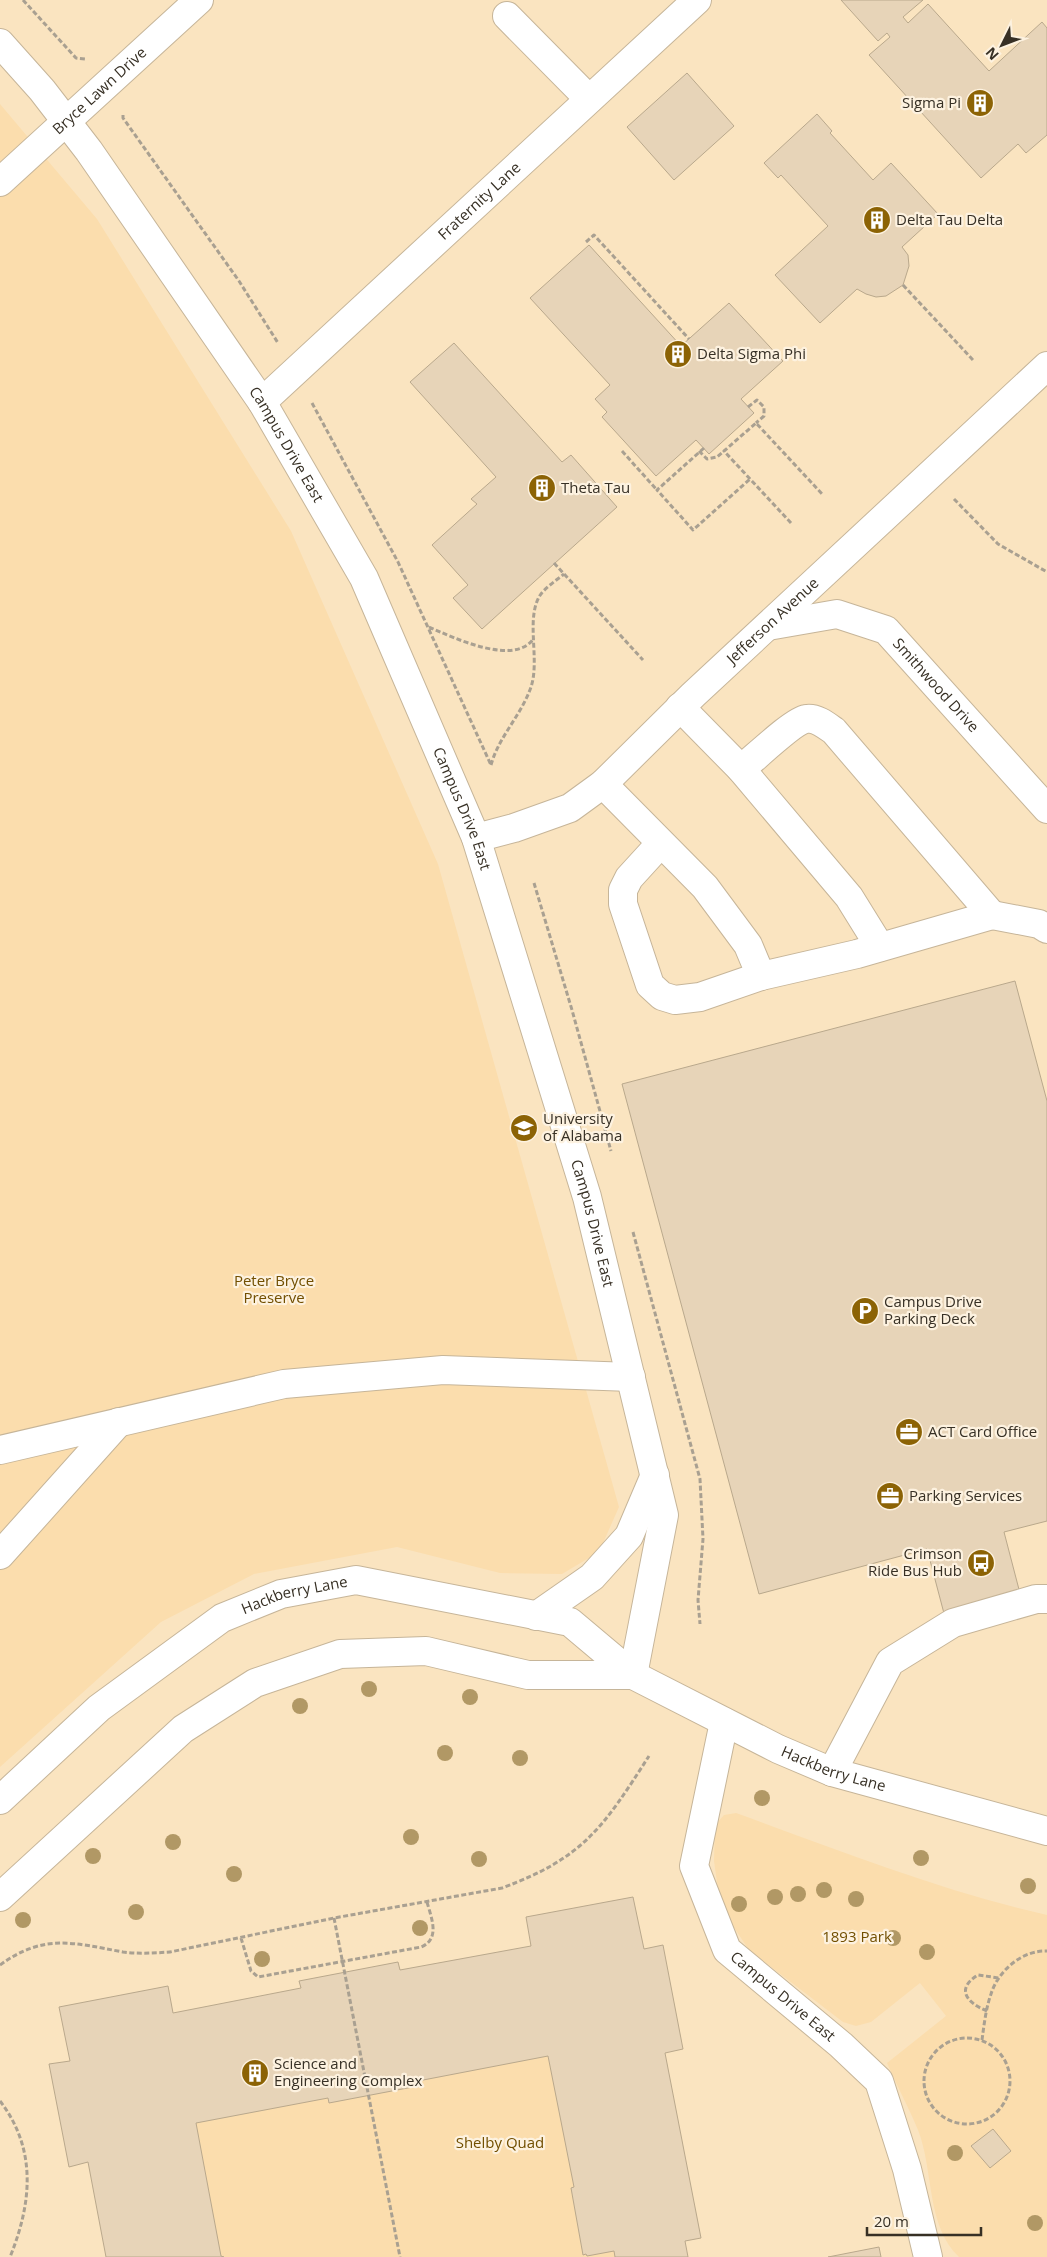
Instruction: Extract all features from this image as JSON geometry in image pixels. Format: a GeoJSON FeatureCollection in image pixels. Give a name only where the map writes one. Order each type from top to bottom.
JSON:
{"type":"FeatureCollection","features":[{"type":"Feature","properties":{"kind":"street","name":"Bryce Lawn Drive"},"geometry":{"type":"LineString","coordinates":[[0,182],[199,0]]}},
{"type":"Feature","properties":{"kind":"street","name":"Fraternity Lane"},"geometry":{"type":"LineString","coordinates":[[262,402],[697,0]]}},
{"type":"Feature","properties":{"kind":"street"},"geometry":{"type":"LineString","coordinates":[[508,16],[589,98]]}},
{"type":"Feature","properties":{"kind":"street","name":"Campus Drive East"},"geometry":{"type":"LineString","coordinates":[[0,43],[66,120],[262,402],[364,578],[476,838],[588,1197],[664,1515],[633,1675]]}},
{"type":"Feature","properties":{"kind":"street","name":"Jefferson Avenue"},"geometry":{"type":"LineString","coordinates":[[476,838],[514,828],[570,808],[603,784],[680,707],[1047,366]]}},
{"type":"Feature","properties":{"kind":"street","name":"Smithwood Drive"},"geometry":{"type":"LineString","coordinates":[[768,626],[837,614],[886,630],[1047,809]]}},
{"type":"Feature","properties":{"kind":"street"},"geometry":{"type":"LineString","coordinates":[[680,707],[741,769],[849,897],[880,947]]}},
{"type":"Feature","properties":{"kind":"street"},"geometry":{"type":"LineString","coordinates":[[741,769],[790,729],[806,719],[816,720],[834,731],[992,915]]}},
{"type":"Feature","properties":{"kind":"street"},"geometry":{"type":"LineString","coordinates":[[603,784],[660,844],[705,887],[748,945],[761,976]]}},
{"type":"Feature","properties":{"kind":"street"},"geometry":{"type":"LineString","coordinates":[[660,844],[629,878],[623,890],[624,904],[650,986],[662,996],[675,1000],[700,997],[761,976],[880,947],[992,915],[1039,924],[1047,929]]}},
{"type":"Feature","properties":{"kind":"street"},"geometry":{"type":"LineString","coordinates":[[0,1450],[284,1384],[443,1370],[631,1377]]}},
{"type":"Feature","properties":{"kind":"street"},"geometry":{"type":"LineString","coordinates":[[0,1555],[119,1422]]}},
{"type":"Feature","properties":{"kind":"street"},"geometry":{"type":"LineString","coordinates":[[536,1616],[592,1577],[629,1536],[655,1475]]}},
{"type":"Feature","properties":{"kind":"street","name":"Hackberry Lane"},"geometry":{"type":"LineString","coordinates":[[0,1800],[99,1708],[222,1618],[281,1594],[356,1580],[570,1622],[633,1675],[778,1749],[832,1772],[1047,1831]]}},
{"type":"Feature","properties":{"kind":"street"},"geometry":{"type":"LineString","coordinates":[[832,1772],[890,1662],[954,1623],[1036,1599],[1047,1599]]}},
{"type":"Feature","properties":{"kind":"street","name":"Hackberry Lane"},"geometry":{"type":"LineString","coordinates":[[0,1897],[183,1729],[255,1683],[340,1654],[426,1651],[528,1675],[633,1675]]}},
{"type":"Feature","properties":{"kind":"street","name":"Campus Drive East"},"geometry":{"type":"LineString","coordinates":[[724,1722],[694,1866],[726,1950],[841,2045],[879,2081],[907,2169],[928,2257]]}},
{"type":"Feature","properties":{"kind":"path"},"geometry":{"type":"LineString","coordinates":[[22,0],[76,58]]}},
{"type":"Feature","properties":{"kind":"path"},"geometry":{"type":"LineString","coordinates":[[586,242],[594,235],[689,339]]}},
{"type":"Feature","properties":{"kind":"path"},"geometry":{"type":"LineString","coordinates":[[903,285],[973,360]]}},
{"type":"Feature","properties":{"kind":"path"},"geometry":{"type":"LineString","coordinates":[[699,451],[707,459],[716,457],[764,416],[764,407],[757,400],[748,407]]}},
{"type":"Feature","properties":{"kind":"path"},"geometry":{"type":"LineString","coordinates":[[756,423],[823,495]]}},
{"type":"Feature","properties":{"kind":"path"},"geometry":{"type":"LineString","coordinates":[[657,490],[704,448]]}},
{"type":"Feature","properties":{"kind":"path"},"geometry":{"type":"LineString","coordinates":[[622,451],[693,530],[750,479]]}},
{"type":"Feature","properties":{"kind":"path"},"geometry":{"type":"LineString","coordinates":[[724,451],[792,523]]}},
{"type":"Feature","properties":{"kind":"path"},"geometry":{"type":"LineString","coordinates":[[931,475],[998,544],[1047,572]]}},
{"type":"Feature","properties":{"kind":"path"},"geometry":{"type":"LineString","coordinates":[[554,564],[642,660]]}},
{"type":"Feature","properties":{"kind":"path"},"geometry":{"type":"LineString","coordinates":[[491,765],[496,747],[520,713],[532,686],[535,636],[534,610],[540,595],[564,574]]}},
{"type":"Feature","properties":{"kind":"path"},"geometry":{"type":"LineString","coordinates":[[429,627],[481,647],[510,650],[520,650],[529,645],[535,636]]}},
{"type":"Feature","properties":{"kind":"path"},"geometry":{"type":"LineString","coordinates":[[0,1965],[27,1949],[56,1942],[89,1944],[123,1952],[170,1952],[334,1918],[502,1888],[560,1862],[580,1847],[615,1809],[649,1756]]}},
{"type":"Feature","properties":{"kind":"path"},"geometry":{"type":"LineString","coordinates":[[241,1938],[251,1971],[258,1977],[425,1945],[432,1938],[433,1926],[426,1902]]}},
{"type":"Feature","properties":{"kind":"path"},"geometry":{"type":"LineString","coordinates":[[334,1918],[400,2257]]}},
{"type":"Feature","properties":{"kind":"path"},"geometry":{"type":"LineString","coordinates":[[982,2040],[991,1992],[999,1978],[1014,1962],[1029,1953],[1047,1951]]}},
{"type":"Feature","properties":{"kind":"path"},"geometry":{"type":"LineString","coordinates":[[987,2011],[969,2001],[966,1994],[966,1986],[971,1979],[978,1975],[999,1978]]}},
{"type":"Feature","properties":{"kind":"path"},"geometry":{"type":"LineString","coordinates":[[967,2038],[982,2040],[994,2047],[1009,2069],[1010,2083],[1008,2096],[1001,2108],[986,2120],[966,2125],[951,2121],[938,2114],[927,2095],[925,2073],[930,2059],[940,2048],[952,2041],[967,2038]]}},
{"type":"Feature","properties":{"kind":"path"},"geometry":{"type":"LineString","coordinates":[[0,2101],[18,2131],[27,2164],[28,2182],[23,2215],[10,2257]]}},
{"type":"Feature","properties":{"kind":"shaded area","name":"University of Alabama"},"geometry":{"type":"Polygon","coordinates":[[[0,0],[1047,0],[1047,2257],[0,2257],[0,0]]]}},
{"type":"Feature","properties":{"kind":"green space","name":"Peter Bryce Preserve"},"geometry":{"type":"Polygon","coordinates":[[[0,104],[97,219],[291,531],[438,864],[619,1507],[599,1552],[562,1574],[500,1573],[397,1547],[254,1574],[161,1622],[0,1767],[0,104]]]}},
{"type":"Feature","properties":{"kind":"green space","name":"1893 Park"},"geometry":{"type":"Polygon","coordinates":[[[736,1813],[929,1882],[1047,1915],[1047,2257],[959,2257],[948,2244],[936,2214],[927,2163],[918,2130],[887,2063],[946,2016],[920,1983],[871,2022],[856,2026],[843,2022],[749,1950],[729,1920],[719,1896],[714,1861],[715,1825],[724,1815],[736,1813]]]}},
{"type":"Feature","properties":{"kind":"green space","name":"Shelby Quad"},"geometry":{"type":"Polygon","coordinates":[[[589,2011],[641,2257],[131,2257],[103,2100],[589,2011]]]}},
{"type":"Feature","properties":{"kind":"building","name":"Sigma Pi"},"geometry":{"type":"Polygon","coordinates":[[[841,0],[923,0],[903,17],[908,23],[928,4],[989,71],[1042,22],[1047,28],[1047,135],[1026,153],[1018,144],[981,178],[869,55],[890,37],[887,33],[878,41],[841,0]]]}},
{"type":"Feature","properties":{"kind":"building"},"geometry":{"type":"Polygon","coordinates":[[[687,73],[734,126],[674,180],[627,127],[687,73]]]}},
{"type":"Feature","properties":{"kind":"building","name":"Delta Tau Delta"},"geometry":{"type":"Polygon","coordinates":[[[817,114],[832,131],[830,133],[873,180],[891,163],[938,214],[902,247],[908,255],[909,266],[903,285],[886,296],[876,297],[857,289],[820,323],[775,275],[828,226],[781,175],[778,178],[764,163],[817,114]]]}},
{"type":"Feature","properties":{"kind":"building","name":"Delta Sigma Phi"},"geometry":{"type":"Polygon","coordinates":[[[589,245],[681,346],[729,303],[783,361],[741,399],[754,413],[709,454],[696,440],[656,476],[602,417],[607,412],[595,399],[610,385],[530,298],[589,245]]]}},
{"type":"Feature","properties":{"kind":"building","name":"Theta Tau"},"geometry":{"type":"Polygon","coordinates":[[[454,343],[562,462],[571,455],[617,507],[482,629],[453,598],[468,585],[432,545],[477,504],[471,499],[496,477],[410,382],[454,343]]]}},
{"type":"Feature","properties":{"kind":"building","name":"Campus Drive Parking Deck"},"geometry":{"type":"Polygon","coordinates":[[[1015,981],[1047,1101],[1047,1521],[1004,1532],[1022,1601],[946,1621],[927,1549],[759,1594],[622,1084],[1015,981]]]}},
{"type":"Feature","properties":{"kind":"building","name":"Science and Engineering Complex"},"geometry":{"type":"Polygon","coordinates":[[[633,1897],[644,1949],[663,1945],[683,2049],[665,2053],[701,2238],[685,2241],[688,2257],[615,2257],[614,2251],[587,2256],[586,2254],[583,2255],[571,2188],[574,2187],[548,2056],[418,2081],[418,2086],[329,2103],[328,2098],[196,2123],[221,2256],[224,2257],[106,2257],[88,2162],[69,2167],[49,2064],[70,2061],[59,2007],[168,1986],[173,2013],[301,1988],[299,1981],[398,1962],[400,1970],[531,1946],[526,1917],[633,1897]]]}},
{"type":"Feature","properties":{"kind":"building"},"geometry":{"type":"Polygon","coordinates":[[[993,2129],[1011,2151],[990,2168],[971,2146],[993,2129]]]}},
{"type":"Feature","properties":{"kind":"building"},"geometry":{"type":"Polygon","coordinates":[[[879,2247],[881,2257],[828,2257],[879,2247]]]}},
{"type":"Feature","properties":{"kind":"place","name":"Sigma Pi"},"geometry":{"type":"Point","coordinates":[980,103]}},
{"type":"Feature","properties":{"kind":"place","name":"Delta Tau Delta"},"geometry":{"type":"Point","coordinates":[877,220]}},
{"type":"Feature","properties":{"kind":"place","name":"Delta Sigma Phi"},"geometry":{"type":"Point","coordinates":[678,354]}},
{"type":"Feature","properties":{"kind":"place","name":"Theta Tau"},"geometry":{"type":"Point","coordinates":[542,488]}},
{"type":"Feature","properties":{"kind":"place","name":"University of Alabama"},"geometry":{"type":"Point","coordinates":[524,1128]}},
{"type":"Feature","properties":{"kind":"place","name":"Campus Drive Parking Deck"},"geometry":{"type":"Point","coordinates":[865,1311]}},
{"type":"Feature","properties":{"kind":"place","name":"ACT Card Office"},"geometry":{"type":"Point","coordinates":[909,1432]}},
{"type":"Feature","properties":{"kind":"place","name":"Parking Services"},"geometry":{"type":"Point","coordinates":[890,1496]}},
{"type":"Feature","properties":{"kind":"place","name":"Crimson Ride Bus Hub"},"geometry":{"type":"Point","coordinates":[981,1563]}},
{"type":"Feature","properties":{"kind":"place","name":"Science and Engineering Complex"},"geometry":{"type":"Point","coordinates":[255,2073]}}]}
